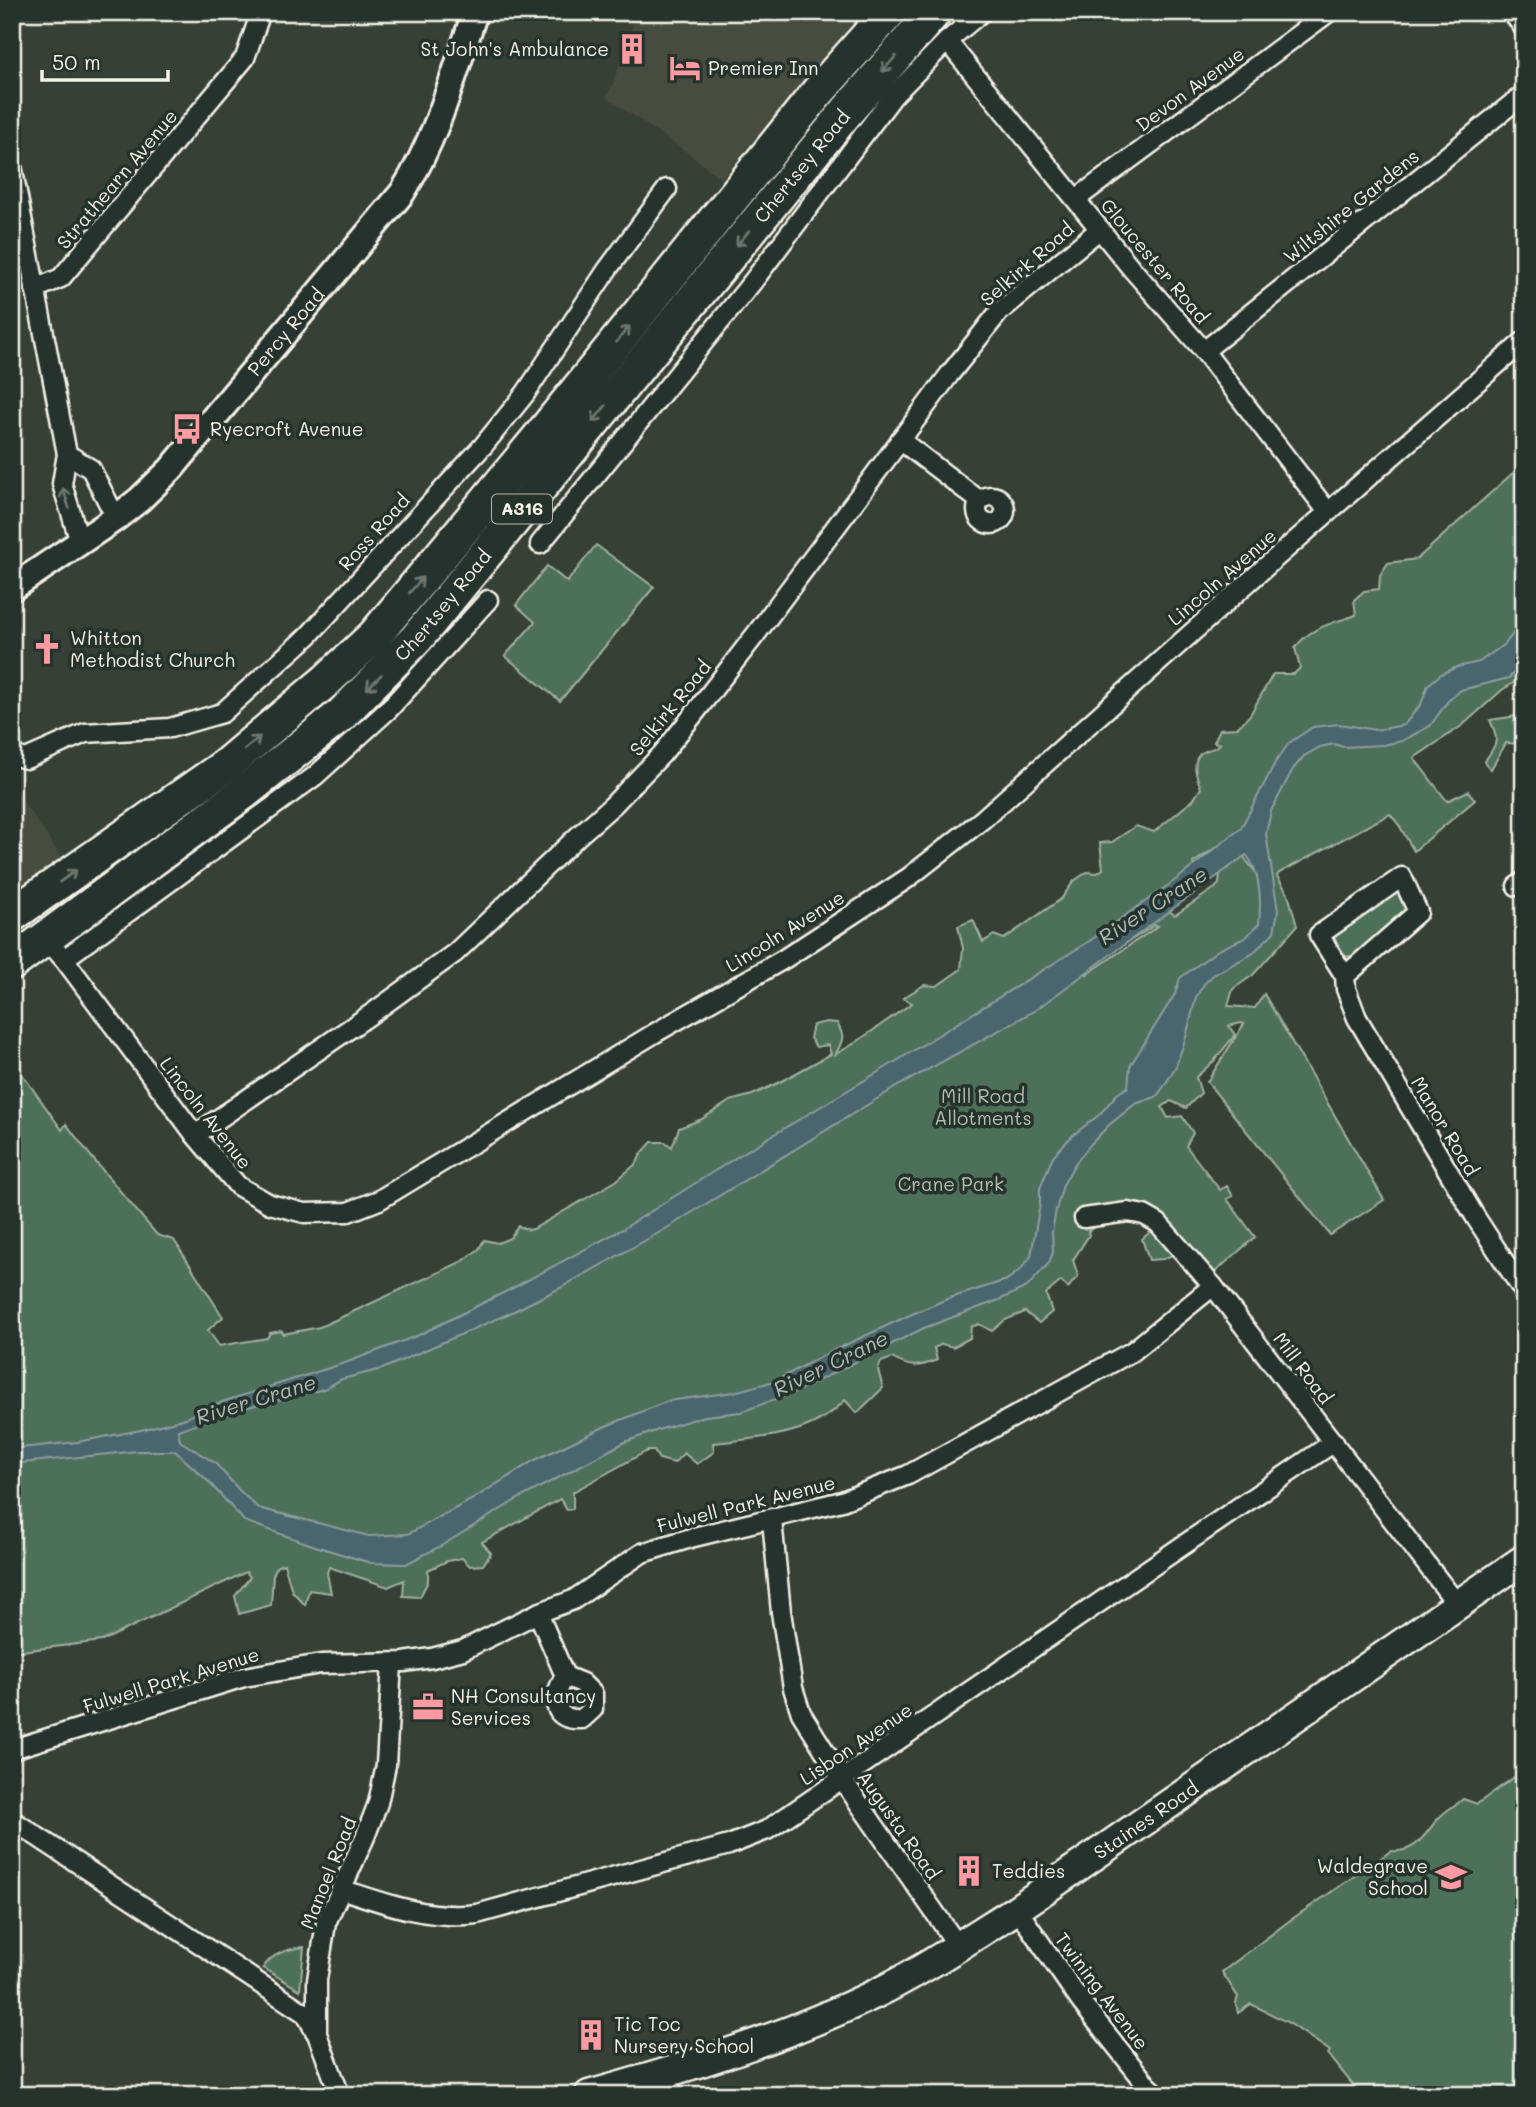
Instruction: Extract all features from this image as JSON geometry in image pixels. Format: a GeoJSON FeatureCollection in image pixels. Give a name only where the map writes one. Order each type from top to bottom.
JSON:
{"type":"FeatureCollection","features":[{"type":"Feature","properties":{"kind":"highway","name":"Chertsey Road"},"geometry":{"type":"LineString","coordinates":[[12,915],[225,766],[327,680],[374,635],[542,434],[818,92],[889,12]]}},
{"type":"Feature","properties":{"kind":"highway","name":"Chertsey Road"},"geometry":{"type":"LineString","coordinates":[[12,963],[55,949],[341,715],[416,639],[848,110],[940,26]]}},
{"type":"Feature","properties":{"kind":"main road","name":"Staines Road"},"geometry":{"type":"LineString","coordinates":[[589,2095],[669,2084],[876,1993],[958,1946],[1017,1909],[1524,1559]]}},
{"type":"Feature","properties":{"kind":"street","name":"Strathearn Avenue"},"geometry":{"type":"LineString","coordinates":[[35,289],[61,278],[245,58],[261,12]]}},
{"type":"Feature","properties":{"kind":"street","name":"Percy Road"},"geometry":{"type":"LineString","coordinates":[[12,588],[116,518],[139,500],[179,460],[402,193],[418,169],[431,141],[475,12]]}},
{"type":"Feature","properties":{"kind":"street","name":"Chertsey Road"},"geometry":{"type":"LineString","coordinates":[[540,544],[754,280],[893,96],[940,26],[982,12]]}},
{"type":"Feature","properties":{"kind":"street","name":"Devon Avenue"},"geometry":{"type":"LineString","coordinates":[[1076,199],[1329,12]]}},
{"type":"Feature","properties":{"kind":"street"},"geometry":{"type":"LineString","coordinates":[[1511,12],[1524,29]]}},
{"type":"Feature","properties":{"kind":"street","name":"Gloucester Road"},"geometry":{"type":"LineString","coordinates":[[940,26],[1100,229],[1204,351],[1328,512]]}},
{"type":"Feature","properties":{"kind":"street","name":"Wiltshire Gardens"},"geometry":{"type":"LineString","coordinates":[[1204,351],[1524,94]]}},
{"type":"Feature","properties":{"kind":"street"},"geometry":{"type":"LineString","coordinates":[[12,166],[67,454],[62,484],[80,542]]}},
{"type":"Feature","properties":{"kind":"street","name":"Ross Road"},"geometry":{"type":"LineString","coordinates":[[12,755],[26,759],[85,733],[170,728],[222,713],[309,635],[483,446],[525,394],[607,270],[667,189]]}},
{"type":"Feature","properties":{"kind":"street","name":"Selkirk Road"},"geometry":{"type":"LineString","coordinates":[[195,1135],[455,953],[613,805],[662,754],[702,704],[999,312],[1100,229]]}},
{"type":"Feature","properties":{"kind":"street","name":"Lincoln Avenue"},"geometry":{"type":"LineString","coordinates":[[55,949],[195,1135],[238,1186],[270,1204],[304,1213],[348,1212],[379,1200],[655,1033],[784,959],[908,878],[983,819],[1524,341]]}},
{"type":"Feature","properties":{"kind":"street"},"geometry":{"type":"LineString","coordinates":[[900,440],[980,501]]}},
{"type":"Feature","properties":{"kind":"street"},"geometry":{"type":"LineString","coordinates":[[67,454],[91,469],[116,518]]}},
{"type":"Feature","properties":{"kind":"street","name":"Chertsey Road"},"geometry":{"type":"LineString","coordinates":[[55,949],[315,776],[389,709],[488,600]]}},
{"type":"Feature","properties":{"kind":"street","name":"Manor Road"},"geometry":{"type":"LineString","coordinates":[[1345,975],[1418,912],[1402,877],[1319,935],[1345,975],[1346,989],[1357,1018],[1469,1206],[1524,1292]]}},
{"type":"Feature","properties":{"kind":"street","name":"Mill Road"},"geometry":{"type":"LineString","coordinates":[[1084,1218],[1128,1212],[1144,1214],[1158,1223],[1213,1286],[1457,1604]]}},
{"type":"Feature","properties":{"kind":"street","name":"Fulwell Park Avenue"},"geometry":{"type":"LineString","coordinates":[[13,1749],[244,1677],[321,1664],[392,1663],[432,1658],[463,1650],[538,1613],[573,1600],[642,1553],[694,1537],[842,1501],[908,1475],[1133,1351],[1213,1286]]}},
{"type":"Feature","properties":{"kind":"street","name":"Lisbon Avenue"},"geometry":{"type":"LineString","coordinates":[[341,1889],[428,1915],[455,1917],[477,1914],[730,1845],[767,1830],[1334,1443]]}},
{"type":"Feature","properties":{"kind":"street","name":"Augusta Road"},"geometry":{"type":"LineString","coordinates":[[772,1520],[781,1612],[793,1688],[800,1713],[842,1779],[958,1946]]}},
{"type":"Feature","properties":{"kind":"street"},"geometry":{"type":"LineString","coordinates":[[538,1613],[565,1676]]}},
{"type":"Feature","properties":{"kind":"street","name":"Manoel Road"},"geometry":{"type":"LineString","coordinates":[[340,2095],[317,2034],[317,1980],[326,1923],[378,1803],[386,1765],[392,1663]]}},
{"type":"Feature","properties":{"kind":"street"},"geometry":{"type":"LineString","coordinates":[[12,1819],[306,2014],[317,2034]]}},
{"type":"Feature","properties":{"kind":"street","name":"Twining Avenue"},"geometry":{"type":"LineString","coordinates":[[1017,1909],[1081,2002],[1158,2095]]}},
{"type":"Feature","properties":{"kind":"shaded area"},"geometry":{"type":"Polygon","coordinates":[[[645,12],[851,12],[857,21],[721,179],[691,155],[606,97],[635,18],[645,12]]]}},
{"type":"Feature","properties":{"kind":"shaded area"},"geometry":{"type":"Polygon","coordinates":[[[12,785],[63,860],[12,896],[12,785]]]}},
{"type":"Feature","properties":{"kind":"green space"},"geometry":{"type":"Polygon","coordinates":[[[1524,463],[1524,687],[1520,679],[1502,690],[1463,725],[1414,758],[1447,801],[1468,791],[1475,800],[1414,851],[1390,814],[1279,873],[1277,876],[1288,894],[1297,926],[1253,975],[1233,989],[1228,1006],[1255,1008],[1264,994],[1384,1200],[1330,1235],[1207,1082],[1244,1024],[1229,1026],[1235,1035],[1214,1061],[1196,1077],[1201,1093],[1186,1108],[1171,1101],[1162,1107],[1168,1118],[1182,1116],[1193,1133],[1186,1146],[1220,1190],[1227,1186],[1233,1196],[1227,1199],[1255,1237],[1207,1279],[1175,1254],[1163,1259],[1149,1260],[1142,1239],[1156,1227],[1147,1219],[1097,1216],[1098,1226],[1088,1231],[1089,1235],[1073,1260],[1078,1276],[1068,1288],[1061,1281],[1046,1294],[1052,1312],[1039,1323],[1025,1312],[1005,1320],[992,1331],[979,1324],[971,1327],[970,1338],[953,1347],[942,1344],[934,1348],[937,1360],[930,1363],[914,1366],[892,1358],[881,1362],[878,1370],[883,1388],[857,1413],[845,1400],[817,1422],[801,1429],[766,1437],[713,1443],[714,1452],[697,1464],[684,1453],[674,1463],[659,1459],[654,1451],[647,1451],[573,1492],[573,1509],[567,1510],[560,1499],[482,1542],[491,1553],[483,1565],[470,1566],[462,1558],[447,1561],[428,1570],[428,1581],[420,1597],[403,1596],[404,1580],[388,1587],[329,1567],[327,1573],[331,1593],[309,1590],[305,1605],[292,1591],[284,1564],[277,1566],[273,1575],[271,1605],[239,1614],[235,1596],[250,1577],[246,1572],[102,1641],[12,1652],[12,1060],[62,1130],[66,1124],[157,1235],[174,1240],[223,1317],[208,1330],[219,1346],[267,1338],[270,1333],[282,1331],[283,1334],[320,1327],[463,1261],[479,1249],[484,1240],[498,1243],[510,1238],[518,1226],[533,1229],[616,1181],[637,1163],[652,1142],[665,1142],[672,1147],[679,1128],[702,1119],[730,1101],[776,1084],[831,1054],[828,1045],[816,1047],[810,1038],[813,1025],[837,1023],[842,1039],[836,1054],[912,1003],[903,998],[924,985],[937,986],[961,969],[963,948],[958,926],[973,920],[983,942],[994,935],[1004,939],[1061,899],[1074,881],[1087,872],[1097,873],[1103,869],[1100,843],[1112,842],[1136,826],[1154,832],[1193,800],[1201,788],[1196,771],[1197,758],[1202,752],[1220,744],[1214,742],[1220,729],[1237,728],[1250,715],[1273,674],[1294,674],[1300,668],[1295,648],[1301,641],[1322,627],[1356,615],[1354,600],[1364,591],[1379,589],[1380,575],[1388,563],[1417,559],[1524,463]],[[1263,816],[1193,863],[1197,888],[1169,911],[1175,915],[1215,888],[1219,884],[1220,872],[1243,856],[1260,878],[1263,816]],[[1155,925],[1086,969],[1087,974],[1158,926],[1155,925]]]}},
{"type":"Feature","properties":{"kind":"green space"},"geometry":{"type":"Polygon","coordinates":[[[596,545],[654,587],[560,701],[505,656],[535,622],[516,605],[547,566],[567,582],[596,545]]]}},
{"type":"Feature","properties":{"kind":"green space"},"geometry":{"type":"Polygon","coordinates":[[[1524,715],[1524,744],[1506,743],[1491,769],[1484,762],[1496,742],[1490,720],[1524,715]]]}},
{"type":"Feature","properties":{"kind":"green space"},"geometry":{"type":"Polygon","coordinates":[[[1390,890],[1401,892],[1406,911],[1357,957],[1345,956],[1332,934],[1390,890]]]}},
{"type":"Feature","properties":{"kind":"green space","name":"Waldegrave School"},"geometry":{"type":"Polygon","coordinates":[[[1524,1770],[1524,2095],[1361,2095],[1328,2054],[1330,2051],[1289,2023],[1251,2004],[1238,2013],[1238,1997],[1222,1972],[1289,1921],[1391,1851],[1412,1847],[1442,1815],[1463,1799],[1477,1804],[1524,1770]]]}},
{"type":"Feature","properties":{"kind":"green space"},"geometry":{"type":"Polygon","coordinates":[[[304,1947],[300,1990],[263,1968],[281,1953],[304,1947]]]}},
{"type":"Feature","properties":{"kind":"water","name":"River Crane"},"geometry":{"type":"Polygon","coordinates":[[[1524,619],[1524,659],[1521,665],[1509,678],[1461,690],[1448,701],[1430,726],[1402,741],[1383,745],[1343,747],[1334,744],[1320,747],[1304,756],[1293,769],[1271,811],[1266,834],[1278,911],[1274,932],[1252,954],[1213,975],[1204,984],[1196,997],[1176,1066],[1163,1088],[1156,1097],[1135,1104],[1109,1125],[1074,1165],[1063,1185],[1056,1210],[1052,1232],[1053,1252],[1049,1263],[1027,1287],[924,1328],[795,1392],[741,1412],[705,1416],[625,1442],[516,1500],[406,1564],[371,1563],[244,1521],[208,1481],[175,1451],[138,1451],[12,1464],[12,1449],[77,1442],[183,1419],[225,1401],[345,1363],[419,1335],[623,1229],[1088,942],[1177,879],[1241,828],[1275,763],[1289,743],[1313,727],[1339,724],[1376,730],[1404,725],[1421,704],[1428,685],[1441,674],[1479,662],[1505,644],[1524,619]],[[1246,855],[1034,1011],[898,1086],[662,1231],[560,1288],[382,1369],[342,1379],[324,1389],[252,1406],[178,1430],[180,1441],[215,1463],[258,1508],[369,1536],[408,1534],[473,1499],[533,1461],[606,1426],[668,1401],[734,1392],[775,1381],[910,1315],[947,1299],[1007,1280],[1021,1269],[1031,1256],[1040,1188],[1053,1156],[1073,1135],[1099,1115],[1117,1094],[1128,1087],[1130,1066],[1175,994],[1180,978],[1218,950],[1245,938],[1259,924],[1259,888],[1246,855]]]}},
{"type":"Feature","properties":{"kind":"place","name":"St John's Ambulance"},"geometry":{"type":"Point","coordinates":[632,49]}},
{"type":"Feature","properties":{"kind":"place","name":"Premier Inn"},"geometry":{"type":"Point","coordinates":[685,68]}},
{"type":"Feature","properties":{"kind":"place","name":"Ryecroft Avenue"},"geometry":{"type":"Point","coordinates":[187,429]}},
{"type":"Feature","properties":{"kind":"place","name":"Whitton Methodist Church"},"geometry":{"type":"Point","coordinates":[47,649]}},
{"type":"Feature","properties":{"kind":"place","name":"NH Consultancy Services"},"geometry":{"type":"Point","coordinates":[428,1707]}},
{"type":"Feature","properties":{"kind":"place","name":"Teddies"},"geometry":{"type":"Point","coordinates":[969,1871]}},
{"type":"Feature","properties":{"kind":"place","name":"Waldegrave School"},"geometry":{"type":"Point","coordinates":[1451,1877]}},
{"type":"Feature","properties":{"kind":"place","name":"Tic Toc Nursery School"},"geometry":{"type":"Point","coordinates":[591,2035]}},
{"type":"Feature","properties":{"kind":"park label","name":"Mill Road Allotments"},"geometry":{"type":"Point","coordinates":[983,1107]}},
{"type":"Feature","properties":{"kind":"park label","name":"Crane Park"},"geometry":{"type":"Point","coordinates":[951,1184]}}]}
